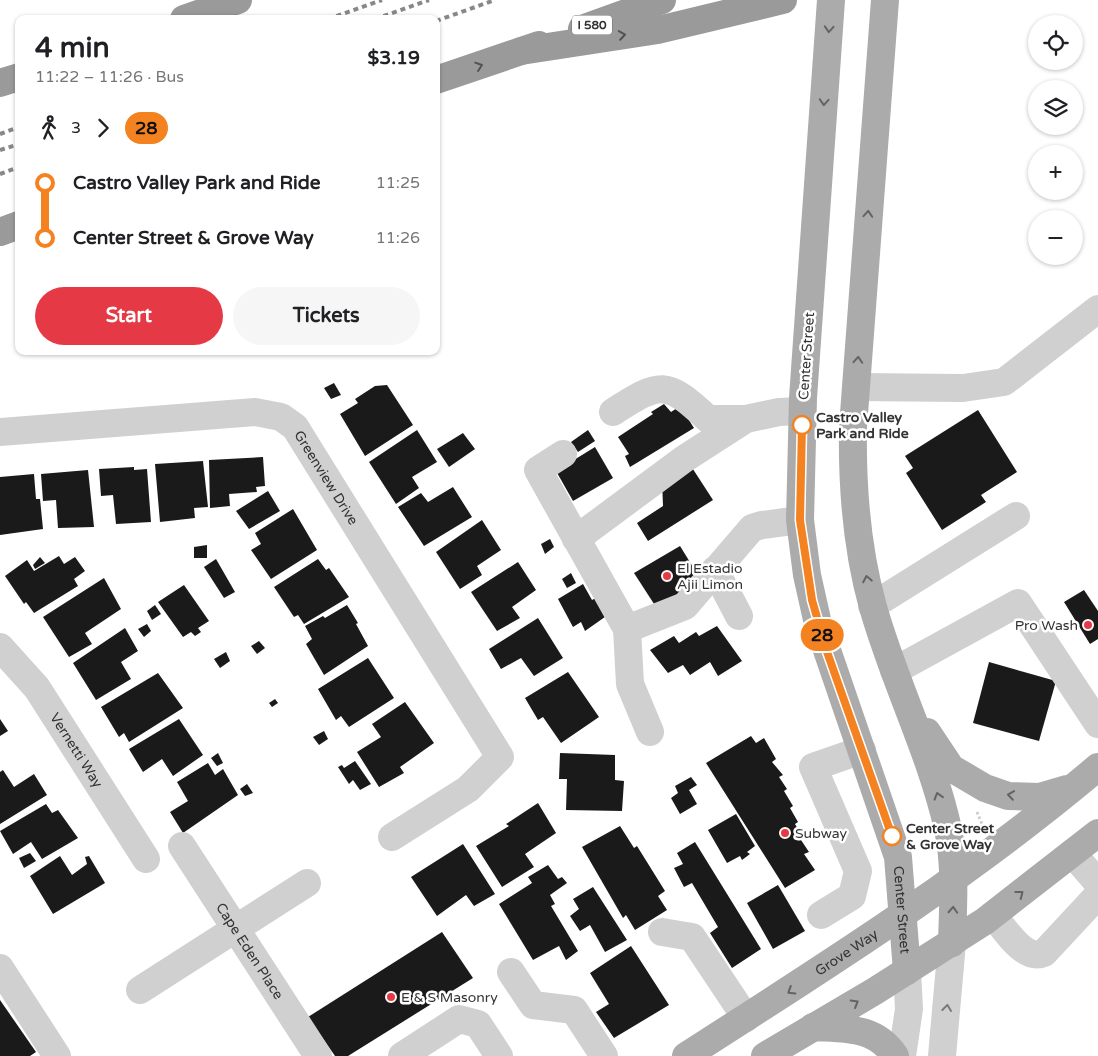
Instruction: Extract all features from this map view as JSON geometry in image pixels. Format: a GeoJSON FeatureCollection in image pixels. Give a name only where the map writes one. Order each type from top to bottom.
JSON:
{"type":"FeatureCollection","features":[{"type":"Feature","properties":{"kind":"highway"},"geometry":{"type":"LineString","coordinates":[[195,15],[238,0]]}},
{"type":"Feature","properties":{"kind":"highway","name":"I 580"},"geometry":{"type":"LineString","coordinates":[[440,79],[662,0]]}},
{"type":"Feature","properties":{"kind":"highway"},"geometry":{"type":"LineString","coordinates":[[522,51],[658,30],[783,0]]}},
{"type":"Feature","properties":{"kind":"highway"},"geometry":{"type":"LineString","coordinates":[[0,83],[15,78]]}},
{"type":"Feature","properties":{"kind":"highway"},"geometry":{"type":"LineString","coordinates":[[0,232],[15,226]]}},
{"type":"Feature","properties":{"kind":"main road","name":"Center Street"},"geometry":{"type":"LineString","coordinates":[[832,0],[802,410],[800,520],[807,575],[818,624],[898,857],[907,971]]}},
{"type":"Feature","properties":{"kind":"main road"},"geometry":{"type":"LineString","coordinates":[[885,0],[856,387],[853,434],[854,474],[862,548],[872,606],[948,830],[954,878],[952,942]]}},
{"type":"Feature","properties":{"kind":"main road"},"geometry":{"type":"LineString","coordinates":[[898,682],[951,768],[985,788],[1008,796],[1040,797],[1076,786]]}},
{"type":"Feature","properties":{"kind":"main road","name":"Grove Way"},"geometry":{"type":"LineString","coordinates":[[686,1056],[904,914],[1098,768]]}},
{"type":"Feature","properties":{"kind":"main road"},"geometry":{"type":"LineString","coordinates":[[766,1056],[907,971],[993,916],[1098,834]]}},
{"type":"Feature","properties":{"kind":"main road"},"geometry":{"type":"LineString","coordinates":[[813,1027],[852,1030],[874,1035],[887,1044],[895,1056]]}},
{"type":"Feature","properties":{"kind":"street"},"geometry":{"type":"LineString","coordinates":[[856,387],[963,388],[1004,382],[1098,309]]}},
{"type":"Feature","properties":{"kind":"street"},"geometry":{"type":"LineString","coordinates":[[613,412],[644,392],[668,388],[684,397],[708,419],[746,419],[779,412],[802,410]]}},
{"type":"Feature","properties":{"kind":"street","name":"Greenview Drive"},"geometry":{"type":"LineString","coordinates":[[0,432],[255,412],[281,417],[295,426],[500,757],[468,789],[392,836]]}},
{"type":"Feature","properties":{"kind":"street"},"geometry":{"type":"LineString","coordinates":[[576,539],[684,459],[746,419]]}},
{"type":"Feature","properties":{"kind":"street"},"geometry":{"type":"LineString","coordinates":[[563,454],[538,470],[627,629],[630,684],[650,732]]}},
{"type":"Feature","properties":{"kind":"street"},"geometry":{"type":"LineString","coordinates":[[872,606],[1016,516]]}},
{"type":"Feature","properties":{"kind":"street"},"geometry":{"type":"LineString","coordinates":[[627,629],[684,606],[752,528],[762,524],[800,520]]}},
{"type":"Feature","properties":{"kind":"street"},"geometry":{"type":"LineString","coordinates":[[714,570],[739,616]]}},
{"type":"Feature","properties":{"kind":"street"},"geometry":{"type":"LineString","coordinates":[[898,682],[1018,603],[1098,724]]}},
{"type":"Feature","properties":{"kind":"street","name":"Vernetti Way"},"geometry":{"type":"LineString","coordinates":[[0,647],[37,688],[146,859]]}},
{"type":"Feature","properties":{"kind":"street"},"geometry":{"type":"LineString","coordinates":[[821,916],[852,896],[858,871],[813,767],[862,750]]}},
{"type":"Feature","properties":{"kind":"street","name":"Cape Eden Place"},"geometry":{"type":"LineString","coordinates":[[182,846],[318,1056]]}},
{"type":"Feature","properties":{"kind":"street"},"geometry":{"type":"LineString","coordinates":[[1072,853],[1098,883]]}},
{"type":"Feature","properties":{"kind":"street"},"geometry":{"type":"LineString","coordinates":[[140,990],[237,930],[307,883]]}},
{"type":"Feature","properties":{"kind":"street"},"geometry":{"type":"LineString","coordinates":[[993,916],[1028,953],[1039,955],[1044,953],[1098,895]]}},
{"type":"Feature","properties":{"kind":"street"},"geometry":{"type":"LineString","coordinates":[[662,932],[692,937],[746,1018]]}},
{"type":"Feature","properties":{"kind":"street"},"geometry":{"type":"LineString","coordinates":[[942,1056],[952,942]]}},
{"type":"Feature","properties":{"kind":"street"},"geometry":{"type":"LineString","coordinates":[[0,968],[57,1056]]}},
{"type":"Feature","properties":{"kind":"street","name":"Center Street"},"geometry":{"type":"LineString","coordinates":[[902,1056],[909,1009],[907,971]]}},
{"type":"Feature","properties":{"kind":"street"},"geometry":{"type":"LineString","coordinates":[[511,972],[533,1005],[574,1010],[604,1056]]}},
{"type":"Feature","properties":{"kind":"street"},"geometry":{"type":"LineString","coordinates":[[402,1056],[459,1019],[478,1024],[499,1056]]}},
{"type":"Feature","properties":{"kind":"path"},"geometry":{"type":"LineString","coordinates":[[977,812],[982,824]]}},
{"type":"Feature","properties":{"kind":"building"},"geometry":{"type":"Polygon","coordinates":[[[334,383],[341,395],[331,399],[324,388],[334,383]]]}},
{"type":"Feature","properties":{"kind":"building"},"geometry":{"type":"Polygon","coordinates":[[[387,385],[413,425],[365,456],[340,414],[358,403],[355,399],[375,386],[387,385]]]}},
{"type":"Feature","properties":{"kind":"building"},"geometry":{"type":"Polygon","coordinates":[[[664,404],[671,412],[680,406],[694,428],[630,467],[625,456],[629,454],[618,437],[653,414],[651,412],[664,404]]]}},
{"type":"Feature","properties":{"kind":"building"},"geometry":{"type":"Polygon","coordinates":[[[978,410],[1017,472],[981,495],[986,502],[942,530],[906,473],[913,468],[905,456],[978,410]]]}},
{"type":"Feature","properties":{"kind":"building"},"geometry":{"type":"Polygon","coordinates":[[[417,430],[437,462],[412,477],[419,488],[396,504],[369,462],[417,430]]]}},
{"type":"Feature","properties":{"kind":"building"},"geometry":{"type":"Polygon","coordinates":[[[588,430],[595,441],[578,452],[571,442],[588,430]]]}},
{"type":"Feature","properties":{"kind":"building"},"geometry":{"type":"Polygon","coordinates":[[[463,433],[475,449],[449,467],[437,449],[463,433]]]}},
{"type":"Feature","properties":{"kind":"building"},"geometry":{"type":"Polygon","coordinates":[[[595,447],[613,478],[573,501],[556,471],[595,447]]]}},
{"type":"Feature","properties":{"kind":"building"},"geometry":{"type":"Polygon","coordinates":[[[263,457],[265,486],[256,487],[257,492],[229,494],[230,506],[210,508],[209,460],[263,457]]]}},
{"type":"Feature","properties":{"kind":"building"},"geometry":{"type":"Polygon","coordinates":[[[203,461],[208,507],[194,508],[195,518],[160,522],[155,464],[203,461]]]}},
{"type":"Feature","properties":{"kind":"building"},"geometry":{"type":"Polygon","coordinates":[[[689,463],[713,500],[648,541],[637,523],[663,506],[662,481],[689,463]]]}},
{"type":"Feature","properties":{"kind":"building"},"geometry":{"type":"Polygon","coordinates":[[[134,467],[134,470],[147,469],[151,522],[116,524],[113,495],[101,496],[99,469],[134,467]]]}},
{"type":"Feature","properties":{"kind":"building"},"geometry":{"type":"Polygon","coordinates":[[[88,470],[94,527],[58,528],[56,500],[43,501],[41,474],[88,470]]]}},
{"type":"Feature","properties":{"kind":"building"},"geometry":{"type":"Polygon","coordinates":[[[34,474],[36,499],[40,499],[43,529],[0,535],[0,477],[34,474]]]}},
{"type":"Feature","properties":{"kind":"building"},"geometry":{"type":"Polygon","coordinates":[[[453,487],[472,517],[424,546],[398,507],[421,493],[428,502],[453,487]]]}},
{"type":"Feature","properties":{"kind":"building"},"geometry":{"type":"Polygon","coordinates":[[[268,491],[280,511],[249,529],[236,511],[268,491]]]}},
{"type":"Feature","properties":{"kind":"building"},"geometry":{"type":"Polygon","coordinates":[[[293,509],[317,550],[271,579],[251,550],[261,544],[255,533],[293,509]]]}},
{"type":"Feature","properties":{"kind":"building"},"geometry":{"type":"Polygon","coordinates":[[[482,520],[501,550],[477,566],[482,575],[460,589],[436,552],[482,520]]]}},
{"type":"Feature","properties":{"kind":"building"},"geometry":{"type":"Polygon","coordinates":[[[550,539],[554,547],[545,554],[541,544],[550,539]]]}},
{"type":"Feature","properties":{"kind":"building"},"geometry":{"type":"Polygon","coordinates":[[[207,545],[207,558],[194,558],[194,547],[207,545]]]}},
{"type":"Feature","properties":{"kind":"building","name":"El Estadio Ajii Limon"},"geometry":{"type":"Polygon","coordinates":[[[680,546],[701,580],[656,607],[634,573],[680,546]]]}},
{"type":"Feature","properties":{"kind":"building"},"geometry":{"type":"Polygon","coordinates":[[[59,556],[64,564],[75,557],[85,571],[74,579],[78,586],[34,613],[26,602],[24,604],[5,576],[27,560],[34,571],[59,556]]]}},
{"type":"Feature","properties":{"kind":"building"},"geometry":{"type":"Polygon","coordinates":[[[40,557],[45,563],[35,569],[33,565],[40,557]]]}},
{"type":"Feature","properties":{"kind":"building"},"geometry":{"type":"Polygon","coordinates":[[[216,559],[235,592],[224,598],[204,567],[216,559]]]}},
{"type":"Feature","properties":{"kind":"building"},"geometry":{"type":"Polygon","coordinates":[[[318,559],[326,570],[329,568],[349,597],[304,624],[298,615],[294,617],[274,587],[318,559]]]}},
{"type":"Feature","properties":{"kind":"building"},"geometry":{"type":"Polygon","coordinates":[[[518,562],[536,590],[512,607],[520,618],[497,631],[471,592],[518,562]]]}},
{"type":"Feature","properties":{"kind":"building"},"geometry":{"type":"Polygon","coordinates":[[[571,573],[576,583],[567,588],[562,579],[571,573]]]}},
{"type":"Feature","properties":{"kind":"building"},"geometry":{"type":"Polygon","coordinates":[[[104,578],[121,609],[85,633],[92,644],[69,657],[43,617],[104,578]]]}},
{"type":"Feature","properties":{"kind":"building"},"geometry":{"type":"Polygon","coordinates":[[[583,584],[592,600],[601,595],[612,612],[585,631],[581,622],[573,627],[558,599],[583,584]]]}},
{"type":"Feature","properties":{"kind":"building"},"geometry":{"type":"Polygon","coordinates":[[[184,585],[209,621],[198,628],[201,632],[195,636],[191,632],[183,637],[158,602],[184,585]]]}},
{"type":"Feature","properties":{"kind":"building","name":"Pro Wash"},"geometry":{"type":"Polygon","coordinates":[[[1084,590],[1098,611],[1098,639],[1090,644],[1064,602],[1084,590]]]}},
{"type":"Feature","properties":{"kind":"building"},"geometry":{"type":"Polygon","coordinates":[[[155,605],[161,614],[152,620],[147,611],[155,605]]]}},
{"type":"Feature","properties":{"kind":"building"},"geometry":{"type":"Polygon","coordinates":[[[347,605],[358,623],[356,624],[368,646],[324,675],[306,644],[312,639],[305,626],[323,616],[325,618],[347,605]]]}},
{"type":"Feature","properties":{"kind":"building"},"geometry":{"type":"Polygon","coordinates":[[[538,618],[563,658],[534,676],[521,658],[501,669],[489,649],[538,618]]]}},
{"type":"Feature","properties":{"kind":"building"},"geometry":{"type":"Polygon","coordinates":[[[147,624],[151,631],[144,637],[138,629],[147,624]]]}},
{"type":"Feature","properties":{"kind":"building"},"geometry":{"type":"Polygon","coordinates":[[[717,626],[742,661],[718,676],[710,662],[690,675],[683,665],[668,673],[650,650],[674,636],[679,643],[696,632],[699,636],[717,626]]]}},
{"type":"Feature","properties":{"kind":"building"},"geometry":{"type":"Polygon","coordinates":[[[125,628],[138,651],[121,662],[131,679],[96,700],[73,663],[125,628]]]}},
{"type":"Feature","properties":{"kind":"building"},"geometry":{"type":"Polygon","coordinates":[[[259,641],[265,648],[257,654],[251,646],[259,641]]]}},
{"type":"Feature","properties":{"kind":"building"},"geometry":{"type":"Polygon","coordinates":[[[226,652],[230,661],[220,668],[214,659],[226,652]]]}},
{"type":"Feature","properties":{"kind":"building"},"geometry":{"type":"Polygon","coordinates":[[[368,658],[394,698],[349,727],[341,716],[336,720],[318,689],[368,658]]]}},
{"type":"Feature","properties":{"kind":"building"},"geometry":{"type":"Polygon","coordinates":[[[989,662],[1056,681],[1039,741],[973,723],[989,662]]]}},
{"type":"Feature","properties":{"kind":"building"},"geometry":{"type":"Polygon","coordinates":[[[568,672],[599,717],[561,743],[543,717],[538,720],[525,698],[568,672]]]}},
{"type":"Feature","properties":{"kind":"building"},"geometry":{"type":"Polygon","coordinates":[[[158,673],[183,708],[129,742],[124,733],[119,737],[101,707],[158,673]]]}},
{"type":"Feature","properties":{"kind":"building"},"geometry":{"type":"Polygon","coordinates":[[[275,699],[278,703],[272,707],[269,703],[275,699]]]}},
{"type":"Feature","properties":{"kind":"building"},"geometry":{"type":"Polygon","coordinates":[[[405,702],[434,743],[400,767],[404,773],[379,787],[357,752],[381,737],[372,724],[405,702]]]}},
{"type":"Feature","properties":{"kind":"building"},"geometry":{"type":"Polygon","coordinates":[[[0,719],[8,731],[0,736],[0,719]]]}},
{"type":"Feature","properties":{"kind":"building"},"geometry":{"type":"Polygon","coordinates":[[[179,719],[203,755],[173,776],[162,759],[143,772],[129,749],[179,719]]]}},
{"type":"Feature","properties":{"kind":"building"},"geometry":{"type":"Polygon","coordinates":[[[324,731],[328,739],[319,745],[313,737],[324,731]]]}},
{"type":"Feature","properties":{"kind":"building"},"geometry":{"type":"Polygon","coordinates":[[[751,736],[756,743],[764,738],[776,759],[772,762],[783,775],[779,777],[787,789],[784,791],[793,806],[790,808],[798,822],[795,824],[803,838],[801,840],[809,852],[804,854],[815,870],[785,888],[706,763],[751,736]]]}},
{"type":"Feature","properties":{"kind":"building"},"geometry":{"type":"Polygon","coordinates":[[[218,753],[223,763],[217,766],[211,758],[218,753]]]}},
{"type":"Feature","properties":{"kind":"building"},"geometry":{"type":"Polygon","coordinates":[[[560,753],[615,755],[615,780],[624,781],[622,811],[566,810],[567,779],[559,779],[560,753]]]}},
{"type":"Feature","properties":{"kind":"building"},"geometry":{"type":"Polygon","coordinates":[[[355,761],[371,784],[360,790],[353,780],[349,784],[338,767],[342,765],[344,768],[355,761]]]}},
{"type":"Feature","properties":{"kind":"building"},"geometry":{"type":"Polygon","coordinates":[[[208,763],[215,775],[223,769],[238,795],[183,833],[170,812],[188,801],[177,782],[208,763]]]}},
{"type":"Feature","properties":{"kind":"building"},"geometry":{"type":"Polygon","coordinates":[[[3,770],[14,787],[34,774],[47,795],[0,824],[0,772],[3,770]]]}},
{"type":"Feature","properties":{"kind":"building"},"geometry":{"type":"Polygon","coordinates":[[[691,777],[697,785],[689,790],[697,804],[680,814],[671,798],[678,793],[675,786],[691,777]]]}},
{"type":"Feature","properties":{"kind":"building"},"geometry":{"type":"Polygon","coordinates":[[[247,784],[253,793],[245,796],[240,789],[247,784]]]}},
{"type":"Feature","properties":{"kind":"building"},"geometry":{"type":"Polygon","coordinates":[[[538,803],[556,833],[525,854],[534,867],[502,887],[476,846],[509,826],[506,824],[538,803]]]}},
{"type":"Feature","properties":{"kind":"building"},"geometry":{"type":"Polygon","coordinates":[[[46,804],[52,813],[58,810],[78,838],[42,859],[31,842],[13,854],[0,831],[46,804]]]}},
{"type":"Feature","properties":{"kind":"building"},"geometry":{"type":"Polygon","coordinates":[[[736,814],[755,846],[747,852],[750,854],[742,860],[740,856],[727,863],[708,830],[736,814]]]}},
{"type":"Feature","properties":{"kind":"building"},"geometry":{"type":"Polygon","coordinates":[[[620,826],[634,848],[637,846],[665,891],[658,896],[667,910],[635,930],[626,915],[623,918],[582,847],[620,826]]]}},
{"type":"Feature","properties":{"kind":"building"},"geometry":{"type":"Polygon","coordinates":[[[695,842],[761,949],[732,968],[710,933],[718,927],[692,883],[684,887],[674,868],[683,864],[677,853],[695,842]]]}},
{"type":"Feature","properties":{"kind":"building"},"geometry":{"type":"Polygon","coordinates":[[[463,844],[495,894],[474,906],[466,895],[437,916],[411,877],[463,844]]]}},
{"type":"Feature","properties":{"kind":"building"},"geometry":{"type":"Polygon","coordinates":[[[30,853],[36,861],[24,868],[19,858],[30,853]]]}},
{"type":"Feature","properties":{"kind":"building"},"geometry":{"type":"Polygon","coordinates":[[[60,856],[72,875],[87,864],[85,857],[89,856],[105,883],[53,914],[30,876],[60,856]]]}},
{"type":"Feature","properties":{"kind":"building"},"geometry":{"type":"Polygon","coordinates":[[[548,865],[558,879],[562,877],[567,883],[550,895],[555,904],[551,906],[578,951],[566,960],[559,946],[533,960],[499,904],[532,883],[528,877],[548,865]]]}},
{"type":"Feature","properties":{"kind":"building"},"geometry":{"type":"Polygon","coordinates":[[[778,885],[805,931],[773,949],[747,903],[778,885]]]}},
{"type":"Feature","properties":{"kind":"building"},"geometry":{"type":"Polygon","coordinates":[[[593,887],[627,940],[605,952],[590,925],[580,931],[570,916],[579,909],[573,899],[593,887]]]}},
{"type":"Feature","properties":{"kind":"building","name":"E & S Masonry"},"geometry":{"type":"Polygon","coordinates":[[[442,932],[473,978],[348,1056],[335,1056],[308,1017],[442,932]]]}},
{"type":"Feature","properties":{"kind":"building"},"geometry":{"type":"Polygon","coordinates":[[[631,946],[669,1005],[614,1038],[596,1012],[609,1004],[590,973],[631,946]]]}},
{"type":"Feature","properties":{"kind":"building"},"geometry":{"type":"Polygon","coordinates":[[[0,1000],[36,1052],[30,1056],[0,1056],[0,1000]]]}},
{"type":"Feature","properties":{"kind":"railway"},"geometry":{"type":"LineString","coordinates":[[339,15],[382,0]]}},
{"type":"Feature","properties":{"kind":"railway"},"geometry":{"type":"LineString","coordinates":[[386,15],[429,0]]}},
{"type":"Feature","properties":{"kind":"railway"},"geometry":{"type":"LineString","coordinates":[[440,20],[495,0]]}},
{"type":"Feature","properties":{"kind":"railway"},"geometry":{"type":"LineString","coordinates":[[0,134],[15,128]]}},
{"type":"Feature","properties":{"kind":"railway"},"geometry":{"type":"LineString","coordinates":[[0,150],[15,145]]}},
{"type":"Feature","properties":{"kind":"railway"},"geometry":{"type":"LineString","coordinates":[[0,174],[15,168]]}},
{"type":"Feature","properties":{"kind":"bus line","name":"28"},"geometry":{"type":"LineString","coordinates":[[802,425],[800,520],[812,600],[826,649],[892,836]]}},
{"type":"Feature","properties":{"kind":"place","name":"Castro Valley Park and Ride"},"geometry":{"type":"Point","coordinates":[802,425]}},
{"type":"Feature","properties":{"kind":"place","name":"El Estadio Ajii Limon"},"geometry":{"type":"Point","coordinates":[667,576]}},
{"type":"Feature","properties":{"kind":"place","name":"Pro Wash"},"geometry":{"type":"Point","coordinates":[1088,625]}},
{"type":"Feature","properties":{"kind":"place","name":"Subway"},"geometry":{"type":"Point","coordinates":[785,833]}},
{"type":"Feature","properties":{"kind":"place","name":"Center Street & Grove Way"},"geometry":{"type":"Point","coordinates":[892,836]}},
{"type":"Feature","properties":{"kind":"place","name":"E & S Masonry"},"geometry":{"type":"Point","coordinates":[391,997]}}]}
